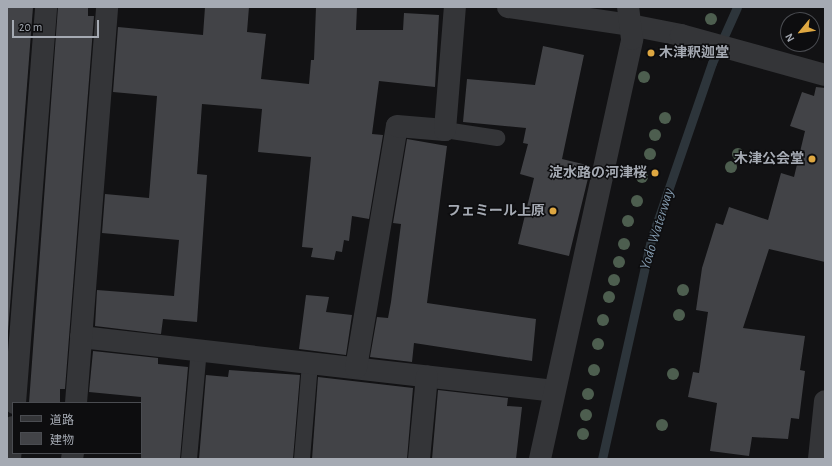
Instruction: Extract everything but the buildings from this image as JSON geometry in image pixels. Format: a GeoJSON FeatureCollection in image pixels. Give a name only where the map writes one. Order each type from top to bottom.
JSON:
{"type":"FeatureCollection","features":[{"type":"Feature","properties":{"kind":"street"},"geometry":{"type":"LineString","coordinates":[[15,402],[46,7]]}},
{"type":"Feature","properties":{"kind":"street"},"geometry":{"type":"LineString","coordinates":[[76,402],[107,7]]}},
{"type":"Feature","properties":{"kind":"street"},"geometry":{"type":"LineString","coordinates":[[356,368],[397,126],[445,130],[455,7]]}},
{"type":"Feature","properties":{"kind":"street"},"geometry":{"type":"LineString","coordinates":[[508,7],[629,16],[687,37],[825,75]]}},
{"type":"Feature","properties":{"kind":"street"},"geometry":{"type":"LineString","coordinates":[[540,459],[632,39],[629,16]]}},
{"type":"Feature","properties":{"kind":"street"},"geometry":{"type":"LineString","coordinates":[[81,337],[554,391]]}},
{"type":"Feature","properties":{"kind":"street"},"geometry":{"type":"LineString","coordinates":[[419,459],[427,376]]}},
{"type":"Feature","properties":{"kind":"street"},"geometry":{"type":"LineString","coordinates":[[819,459],[825,401]]}},
{"type":"Feature","properties":{"kind":"street"},"geometry":{"type":"LineString","coordinates":[[10,459],[12,438]]}},
{"type":"Feature","properties":{"kind":"lane"},"geometry":{"type":"LineString","coordinates":[[445,130],[497,138]]}},
{"type":"Feature","properties":{"kind":"lane"},"geometry":{"type":"LineString","coordinates":[[189,459],[199,350]]}},
{"type":"Feature","properties":{"kind":"lane"},"geometry":{"type":"LineString","coordinates":[[302,459],[310,363]]}},
{"type":"Feature","properties":{"kind":"waterway","name":"Yodo Waterway"},"geometry":{"type":"LineString","coordinates":[[602,459],[651,240],[712,63],[737,7]]}},
{"type":"Feature","properties":{"kind":"place","name":"木津釈迦堂"},"geometry":{"type":"Point","coordinates":[651,53]}},
{"type":"Feature","properties":{"kind":"place","name":"木津公会堂"},"geometry":{"type":"Point","coordinates":[812,159]}},
{"type":"Feature","properties":{"kind":"place","name":"淀水路の河津桜"},"geometry":{"type":"Point","coordinates":[655,173]}},
{"type":"Feature","properties":{"kind":"place","name":"フェミール上原"},"geometry":{"type":"Point","coordinates":[553,211]}}]}
